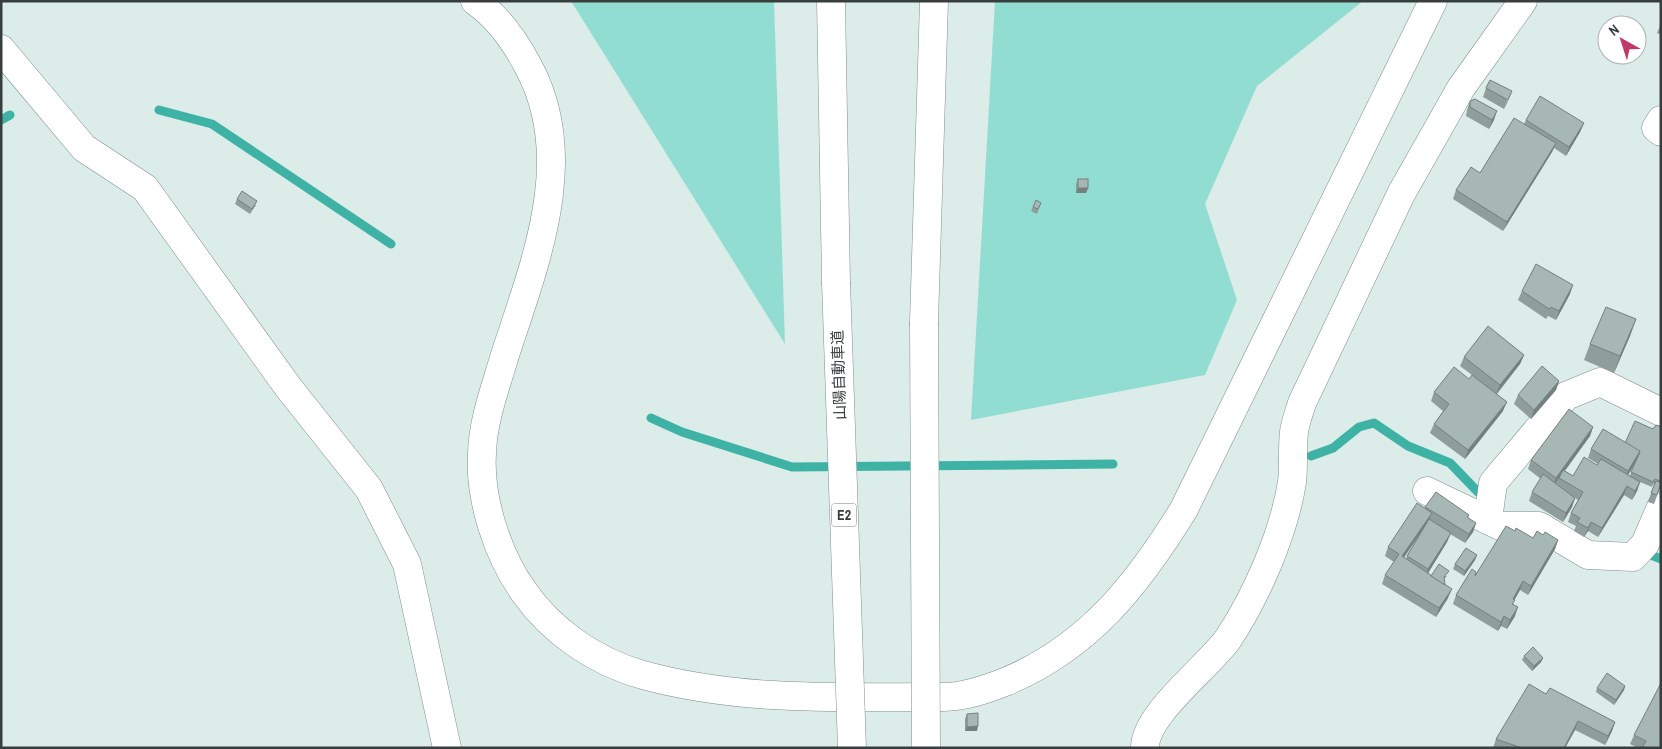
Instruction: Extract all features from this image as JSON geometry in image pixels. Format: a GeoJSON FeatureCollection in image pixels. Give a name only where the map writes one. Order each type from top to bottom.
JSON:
{"type":"FeatureCollection","features":[{"type":"Feature","properties":{"kind":"main road"},"geometry":{"type":"LineString","coordinates":[[475,1],[487,10],[518,46],[541,89],[551,139],[550,190],[542,240],[489,406],[481,455],[486,499],[495,540],[512,575],[536,610],[566,636],[602,659],[640,674],[684,684],[792,697],[952,697],[1006,682],[1030,671],[1066,649],[1099,622],[1131,588],[1156,555],[1184,509],[1433,1]]}},
{"type":"Feature","properties":{"kind":"main road","name":"山陽自動車道"},"geometry":{"type":"LineString","coordinates":[[831,1],[836,282],[852,748]]}},
{"type":"Feature","properties":{"kind":"main road"},"geometry":{"type":"LineString","coordinates":[[926,748],[924,322],[934,1]]}},
{"type":"Feature","properties":{"kind":"main road"},"geometry":{"type":"LineString","coordinates":[[1145,748],[1144,740],[1159,711],[1195,677],[1228,639],[1261,578],[1282,520],[1292,481],[1294,430],[1302,403],[1401,194],[1462,88],[1523,1]]}},
{"type":"Feature","properties":{"kind":"main road"},"geometry":{"type":"LineString","coordinates":[[1,49],[84,148],[145,188],[288,388],[369,489],[407,564],[447,748]]}},
{"type":"Feature","properties":{"kind":"main road"},"geometry":{"type":"LineString","coordinates":[[1661,120],[1656,128],[1661,132]]}},
{"type":"Feature","properties":{"kind":"main road"},"geometry":{"type":"LineString","coordinates":[[1488,520],[1494,483],[1566,396],[1600,382],[1661,412]]}},
{"type":"Feature","properties":{"kind":"main road"},"geometry":{"type":"LineString","coordinates":[[1427,491],[1500,526],[1539,526],[1588,555],[1633,557],[1645,544],[1661,506]]}},
{"type":"Feature","properties":{"kind":"green space"},"geometry":{"type":"Polygon","coordinates":[[[571,1],[774,1],[785,344],[571,1]]]}},
{"type":"Feature","properties":{"kind":"green space"},"geometry":{"type":"Polygon","coordinates":[[[995,1],[1363,1],[1257,86],[1205,204],[1237,300],[1205,375],[971,420],[995,1]]]}},
{"type":"Feature","properties":{"kind":"building"},"geometry":{"type":"Polygon","coordinates":[[[1490,80],[1512,91],[1508,100],[1486,88],[1490,80]]]}},
{"type":"Feature","properties":{"kind":"building"},"geometry":{"type":"Polygon","coordinates":[[[1540,96],[1584,123],[1569,147],[1526,120],[1540,96]]]}},
{"type":"Feature","properties":{"kind":"building"},"geometry":{"type":"Polygon","coordinates":[[[1475,99],[1497,111],[1492,120],[1470,107],[1470,101],[1475,99]]]}},
{"type":"Feature","properties":{"kind":"building"},"geometry":{"type":"Polygon","coordinates":[[[1514,118],[1556,143],[1507,222],[1456,190],[1471,167],[1480,173],[1514,118]]]}},
{"type":"Feature","properties":{"kind":"building"},"geometry":{"type":"Polygon","coordinates":[[[1078,179],[1088,179],[1088,188],[1078,188],[1078,179]]]}},
{"type":"Feature","properties":{"kind":"building"},"geometry":{"type":"Polygon","coordinates":[[[242,191],[257,201],[252,209],[237,199],[242,191]]]}},
{"type":"Feature","properties":{"kind":"building"},"geometry":{"type":"Polygon","coordinates":[[[1036,200],[1041,203],[1038,209],[1033,207],[1036,200]]]}},
{"type":"Feature","properties":{"kind":"building"},"geometry":{"type":"Polygon","coordinates":[[[1536,264],[1573,285],[1559,311],[1551,307],[1549,309],[1522,291],[1536,264]]]}},
{"type":"Feature","properties":{"kind":"building"},"geometry":{"type":"Polygon","coordinates":[[[1606,307],[1636,319],[1620,356],[1590,344],[1606,307]]]}},
{"type":"Feature","properties":{"kind":"building"},"geometry":{"type":"Polygon","coordinates":[[[1488,326],[1524,355],[1500,385],[1464,357],[1488,326]]]}},
{"type":"Feature","properties":{"kind":"building"},"geometry":{"type":"Polygon","coordinates":[[[1542,366],[1559,381],[1534,410],[1518,395],[1542,366]]]}},
{"type":"Feature","properties":{"kind":"building"},"geometry":{"type":"Polygon","coordinates":[[[1454,367],[1469,379],[1472,375],[1507,402],[1468,450],[1434,424],[1449,404],[1434,392],[1454,367]]]}},
{"type":"Feature","properties":{"kind":"building"},"geometry":{"type":"Polygon","coordinates":[[[1569,409],[1593,427],[1556,478],[1531,460],[1569,409]]]}},
{"type":"Feature","properties":{"kind":"building"},"geometry":{"type":"Polygon","coordinates":[[[1635,421],[1653,429],[1656,425],[1661,427],[1660,481],[1655,479],[1653,482],[1631,472],[1640,452],[1625,443],[1635,421]]]}},
{"type":"Feature","properties":{"kind":"building"},"geometry":{"type":"Polygon","coordinates":[[[1603,429],[1640,451],[1628,471],[1591,449],[1603,429]]]}},
{"type":"Feature","properties":{"kind":"building"},"geometry":{"type":"Polygon","coordinates":[[[1584,457],[1597,465],[1601,459],[1640,482],[1635,491],[1627,486],[1602,528],[1591,522],[1588,528],[1577,522],[1580,518],[1571,513],[1583,492],[1559,478],[1563,470],[1573,476],[1584,457]]]}},
{"type":"Feature","properties":{"kind":"building"},"geometry":{"type":"Polygon","coordinates":[[[1543,474],[1575,498],[1566,513],[1532,492],[1543,474]]]}},
{"type":"Feature","properties":{"kind":"building"},"geometry":{"type":"Polygon","coordinates":[[[1656,481],[1661,483],[1657,495],[1651,493],[1656,481]]]}},
{"type":"Feature","properties":{"kind":"building"},"geometry":{"type":"Polygon","coordinates":[[[1436,492],[1469,515],[1467,517],[1476,523],[1469,534],[1425,507],[1436,492]]]}},
{"type":"Feature","properties":{"kind":"building"},"geometry":{"type":"Polygon","coordinates":[[[1417,503],[1432,513],[1402,556],[1452,589],[1439,608],[1385,575],[1399,554],[1388,547],[1417,503]]]}},
{"type":"Feature","properties":{"kind":"building"},"geometry":{"type":"Polygon","coordinates":[[[1429,519],[1451,533],[1428,569],[1407,556],[1429,519]]]}},
{"type":"Feature","properties":{"kind":"building"},"geometry":{"type":"Polygon","coordinates":[[[1506,526],[1515,531],[1516,528],[1533,538],[1537,531],[1543,535],[1545,532],[1558,540],[1531,586],[1523,581],[1513,599],[1515,600],[1512,604],[1518,607],[1510,620],[1504,616],[1501,622],[1456,595],[1472,569],[1476,572],[1475,576],[1506,526]]]}},
{"type":"Feature","properties":{"kind":"building"},"geometry":{"type":"Polygon","coordinates":[[[1466,548],[1477,555],[1465,571],[1455,564],[1466,548]]]}},
{"type":"Feature","properties":{"kind":"building"},"geometry":{"type":"Polygon","coordinates":[[[1439,564],[1449,571],[1444,577],[1445,585],[1431,576],[1439,564]]]}},
{"type":"Feature","properties":{"kind":"building"},"geometry":{"type":"Polygon","coordinates":[[[1533,647],[1543,658],[1534,666],[1524,656],[1533,647]]]}},
{"type":"Feature","properties":{"kind":"building"},"geometry":{"type":"Polygon","coordinates":[[[1607,673],[1625,686],[1616,700],[1597,688],[1607,673]]]}},
{"type":"Feature","properties":{"kind":"building"},"geometry":{"type":"Polygon","coordinates":[[[1661,683],[1661,748],[1642,748],[1646,741],[1634,735],[1661,683]]]}},
{"type":"Feature","properties":{"kind":"building"},"geometry":{"type":"Polygon","coordinates":[[[1529,684],[1546,694],[1550,688],[1615,722],[1608,736],[1578,721],[1564,748],[1522,748],[1496,739],[1529,684]]]}},
{"type":"Feature","properties":{"kind":"building"},"geometry":{"type":"Polygon","coordinates":[[[978,713],[978,726],[967,727],[967,714],[978,713]]]}},
{"type":"Feature","properties":{"kind":"waterway"},"geometry":{"type":"LineString","coordinates":[[159,110],[212,124],[391,244]]}},
{"type":"Feature","properties":{"kind":"waterway"},"geometry":{"type":"LineString","coordinates":[[1,120],[10,115]]}},
{"type":"Feature","properties":{"kind":"waterway"},"geometry":{"type":"LineString","coordinates":[[651,418],[682,432],[792,467],[1113,464]]}},
{"type":"Feature","properties":{"kind":"waterway"},"geometry":{"type":"LineString","coordinates":[[1311,456],[1333,448],[1359,427],[1374,423],[1408,446],[1450,463],[1478,492]]}},
{"type":"Feature","properties":{"kind":"waterway"},"geometry":{"type":"LineString","coordinates":[[1651,555],[1661,559]]}}]}
